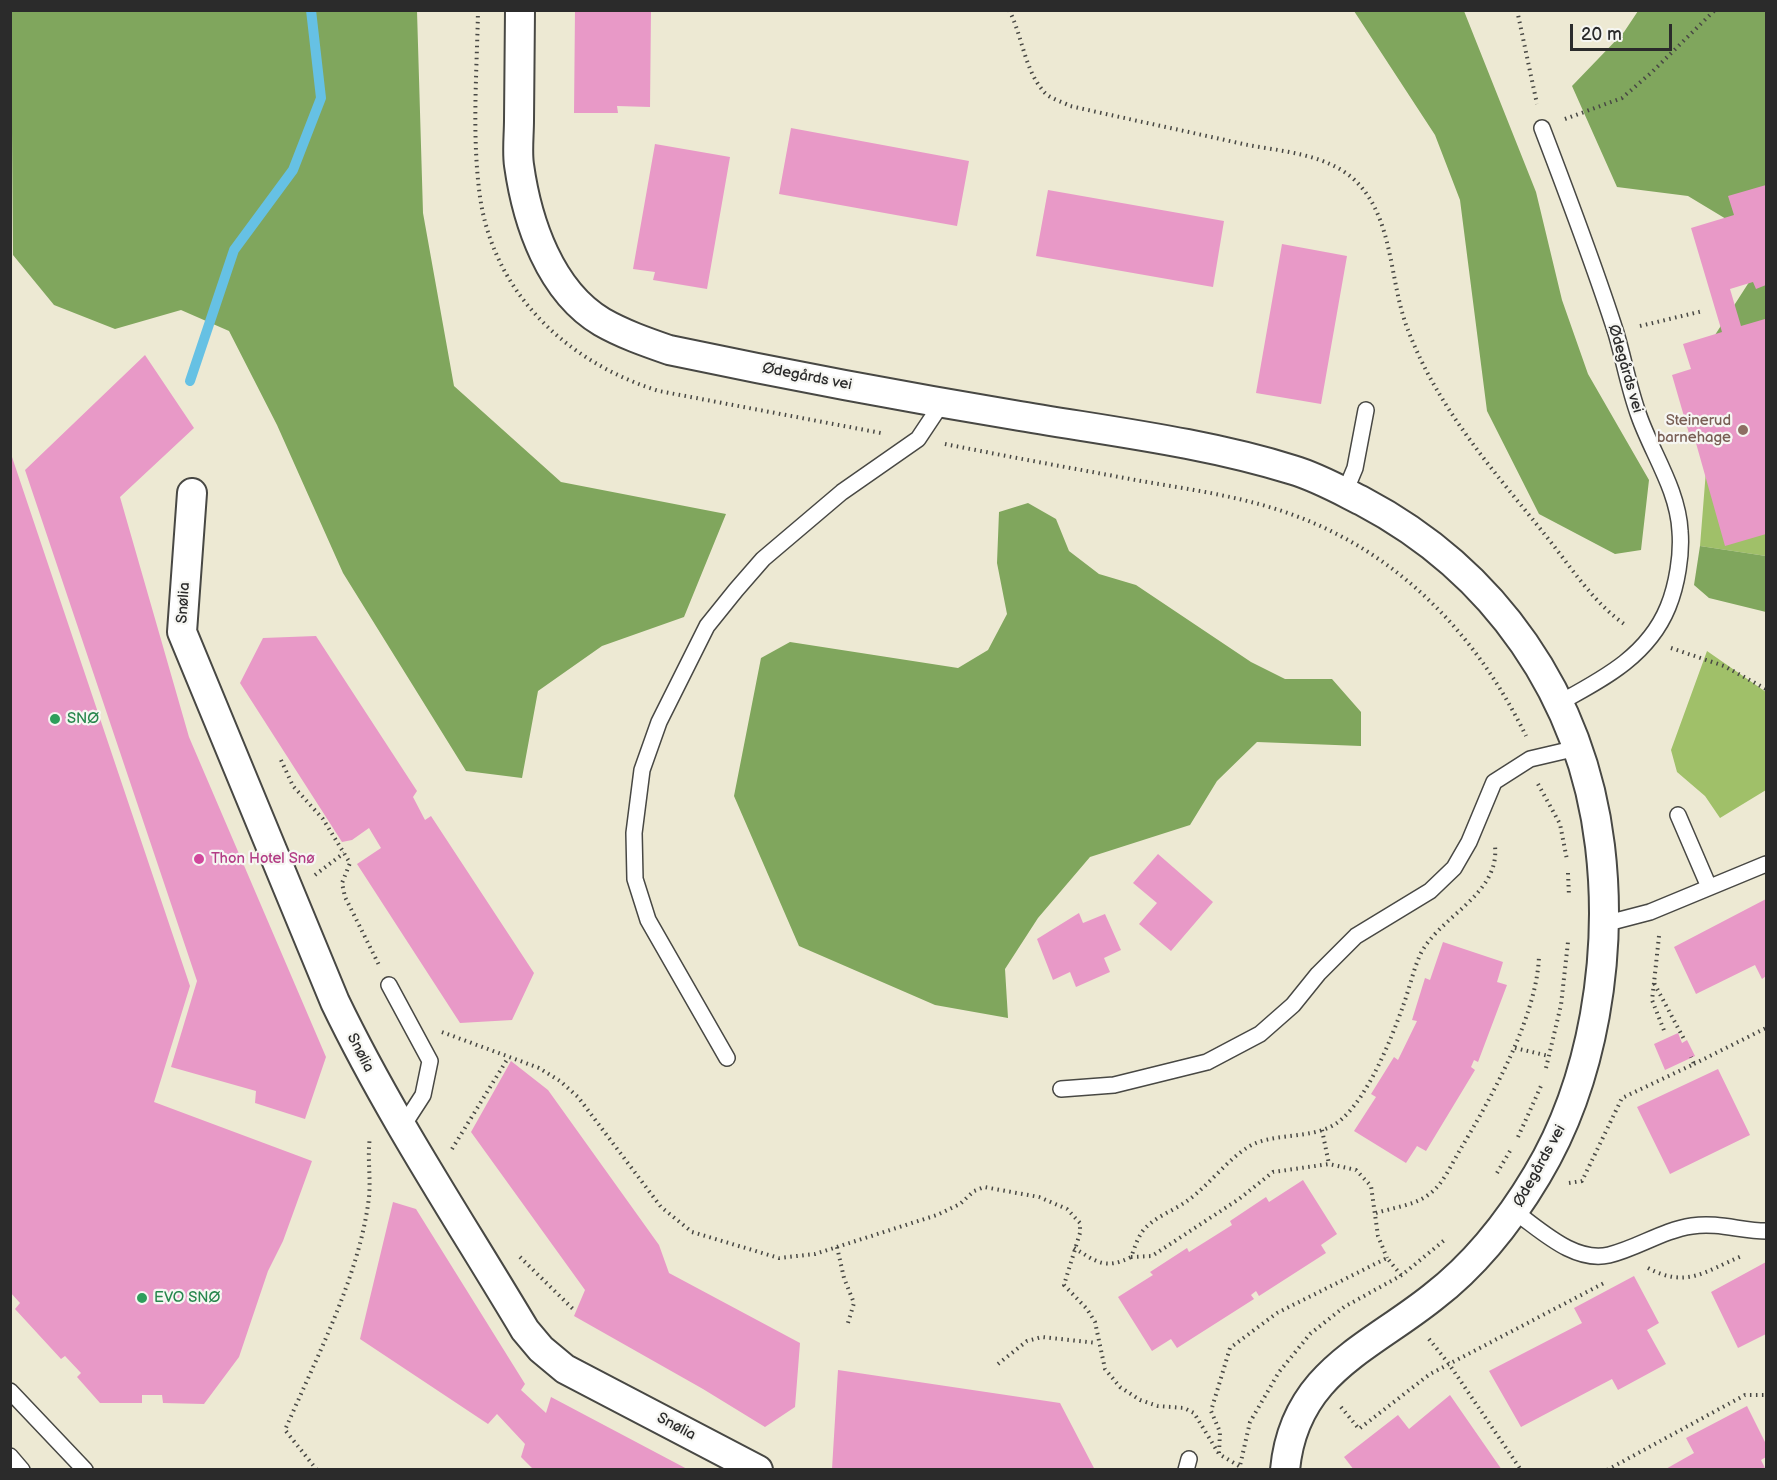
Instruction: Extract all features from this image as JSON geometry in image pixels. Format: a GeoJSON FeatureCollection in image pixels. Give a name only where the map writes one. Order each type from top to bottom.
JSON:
{"type":"FeatureCollection","features":[{"type":"Feature","properties":{"kind":"street","name":"Ødegårds vei"},"geometry":{"type":"LineString","coordinates":[[520,10],[519,164],[528,206],[541,246],[575,300],[601,321],[634,338],[669,350],[942,403],[1243,457],[1297,471],[1345,492],[1392,517],[1447,557],[1483,590],[1510,622],[1546,676],[1590,783],[1604,884],[1604,924],[1598,991],[1587,1050],[1565,1123],[1515,1212],[1464,1271],[1431,1299],[1334,1368],[1302,1411],[1293,1428],[1285,1470]]}},
{"type":"Feature","properties":{"kind":"street","name":"Snølia"},"geometry":{"type":"LineString","coordinates":[[192,493],[182,632],[335,1002],[364,1062],[401,1129],[525,1330],[541,1349],[565,1368],[758,1470]]}},
{"type":"Feature","properties":{"kind":"lane","name":"Ødegårds vei"},"geometry":{"type":"LineString","coordinates":[[1542,128],[1616,332],[1638,415],[1669,485],[1680,530],[1678,567],[1669,605],[1648,641],[1614,672],[1559,703]]}},
{"type":"Feature","properties":{"kind":"lane"},"geometry":{"type":"LineString","coordinates":[[727,1058],[648,920],[635,879],[634,833],[642,770],[659,722],[707,626],[736,590],[763,559],[842,492],[918,439],[942,403]]}},
{"type":"Feature","properties":{"kind":"lane"},"geometry":{"type":"LineString","coordinates":[[1345,492],[1355,468],[1366,410]]}},
{"type":"Feature","properties":{"kind":"lane"},"geometry":{"type":"LineString","coordinates":[[1061,1089],[1114,1086],[1208,1062],[1260,1035],[1293,1005],[1318,974],[1356,936],[1430,891],[1454,868],[1469,842],[1494,782],[1530,759],[1577,748]]}},
{"type":"Feature","properties":{"kind":"lane"},"geometry":{"type":"LineString","coordinates":[[1678,815],[1709,887]]}},
{"type":"Feature","properties":{"kind":"lane"},"geometry":{"type":"LineString","coordinates":[[1604,924],[1650,912],[1767,864]]}},
{"type":"Feature","properties":{"kind":"lane"},"geometry":{"type":"LineString","coordinates":[[389,985],[430,1061],[423,1095],[401,1129]]}},
{"type":"Feature","properties":{"kind":"lane"},"geometry":{"type":"LineString","coordinates":[[1515,1212],[1560,1244],[1579,1253],[1595,1256],[1609,1255],[1668,1231],[1693,1226],[1718,1225],[1767,1231]]}},
{"type":"Feature","properties":{"kind":"lane"},"geometry":{"type":"LineString","coordinates":[[10,1391],[85,1470]]}},
{"type":"Feature","properties":{"kind":"lane"},"geometry":{"type":"LineString","coordinates":[[10,1456],[22,1470]]}},
{"type":"Feature","properties":{"kind":"path"},"geometry":{"type":"LineString","coordinates":[[478,10],[476,144],[482,210],[504,270],[529,306],[558,338],[596,365],[626,381],[659,391],[1232,498],[1296,516],[1336,533],[1409,581],[1440,610],[1466,640],[1510,703],[1528,741],[1530,759],[1540,788],[1560,824],[1567,861],[1569,902]]}},
{"type":"Feature","properties":{"kind":"path"},"geometry":{"type":"LineString","coordinates":[[1009,10],[1027,64],[1046,94],[1070,106],[1304,155],[1349,176],[1369,196],[1381,224],[1407,328],[1425,370],[1460,427],[1613,616],[1648,641],[1724,666],[1767,689]]}},
{"type":"Feature","properties":{"kind":"path"},"geometry":{"type":"LineString","coordinates":[[1517,10],[1542,128],[1622,98],[1669,57],[1715,10]]}},
{"type":"Feature","properties":{"kind":"path"},"geometry":{"type":"LineString","coordinates":[[1616,332],[1703,311]]}},
{"type":"Feature","properties":{"kind":"path"},"geometry":{"type":"LineString","coordinates":[[281,760],[293,786],[323,819],[350,862],[342,883],[345,897],[389,985]]}},
{"type":"Feature","properties":{"kind":"path"},"geometry":{"type":"LineString","coordinates":[[1131,1257],[1142,1232],[1216,1178],[1240,1152],[1257,1143],[1322,1130],[1341,1120],[1357,1102],[1401,1010],[1420,955],[1433,934],[1474,896],[1491,874],[1496,854],[1494,828],[1484,808]]}},
{"type":"Feature","properties":{"kind":"path"},"geometry":{"type":"LineString","coordinates":[[1659,933],[1652,1000],[1665,1033]]}},
{"type":"Feature","properties":{"kind":"path"},"geometry":{"type":"LineString","coordinates":[[1545,1072],[1561,1005],[1569,934]]}},
{"type":"Feature","properties":{"kind":"path"},"geometry":{"type":"LineString","coordinates":[[1376,1213],[1427,1197],[1438,1187],[1482,1114],[1515,1048],[1538,971],[1539,956]]}},
{"type":"Feature","properties":{"kind":"path"},"geometry":{"type":"LineString","coordinates":[[1654,983],[1685,1041]]}},
{"type":"Feature","properties":{"kind":"path"},"geometry":{"type":"LineString","coordinates":[[1562,1183],[1582,1181],[1622,1098],[1767,1028]]}},
{"type":"Feature","properties":{"kind":"path"},"geometry":{"type":"LineString","coordinates":[[438,1030],[539,1068],[560,1081],[578,1098],[661,1207],[692,1232],[778,1258],[815,1254],[937,1215],[960,1204],[974,1191],[984,1188],[1039,1197],[1067,1209],[1080,1223],[1080,1233],[1064,1285],[1095,1322],[1097,1343],[1105,1369],[1120,1387],[1140,1400],[1158,1406],[1184,1408],[1194,1413],[1219,1454],[1239,1468],[1250,1422],[1279,1372],[1310,1334],[1344,1307],[1402,1275],[1452,1234]]}},
{"type":"Feature","properties":{"kind":"path"},"geometry":{"type":"LineString","coordinates":[[1515,1048],[1549,1056]]}},
{"type":"Feature","properties":{"kind":"path"},"geometry":{"type":"LineString","coordinates":[[1691,1057],[1694,1064]]}},
{"type":"Feature","properties":{"kind":"path"},"geometry":{"type":"LineString","coordinates":[[457,1159],[452,1149],[508,1058]]}},
{"type":"Feature","properties":{"kind":"path"},"geometry":{"type":"LineString","coordinates":[[1494,1179],[1516,1142],[1543,1080]]}},
{"type":"Feature","properties":{"kind":"path"},"geometry":{"type":"LineString","coordinates":[[1322,1130],[1329,1164]]}},
{"type":"Feature","properties":{"kind":"path"},"geometry":{"type":"LineString","coordinates":[[317,1470],[285,1430],[333,1320],[353,1264],[369,1197],[369,1138]]}},
{"type":"Feature","properties":{"kind":"path"},"geometry":{"type":"LineString","coordinates":[[1074,1248],[1106,1265],[1117,1264],[1131,1257],[1152,1256],[1239,1199],[1273,1172],[1329,1164],[1356,1170],[1371,1186],[1378,1236],[1387,1258],[1402,1275]]}},
{"type":"Feature","properties":{"kind":"path"},"geometry":{"type":"LineString","coordinates":[[837,1247],[844,1278],[854,1303],[848,1326]]}},
{"type":"Feature","properties":{"kind":"path"},"geometry":{"type":"LineString","coordinates":[[1644,1266],[1665,1276],[1683,1279],[1750,1252]]}},
{"type":"Feature","properties":{"kind":"path"},"geometry":{"type":"LineString","coordinates":[[516,1253],[573,1309]]}},
{"type":"Feature","properties":{"kind":"path"},"geometry":{"type":"LineString","coordinates":[[1219,1454],[1220,1432],[1210,1410],[1230,1348],[1277,1313],[1387,1258]]}},
{"type":"Feature","properties":{"kind":"path"},"geometry":{"type":"LineString","coordinates":[[1337,1402],[1359,1429],[1430,1374],[1608,1281]]}},
{"type":"Feature","properties":{"kind":"path"},"geometry":{"type":"LineString","coordinates":[[998,1364],[1027,1341],[1042,1337],[1097,1343]]}},
{"type":"Feature","properties":{"kind":"path"},"geometry":{"type":"LineString","coordinates":[[1429,1339],[1449,1364],[1521,1470]]}},
{"type":"Feature","properties":{"kind":"path"},"geometry":{"type":"LineString","coordinates":[[1607,1470],[1745,1395],[1767,1395]]}},
{"type":"Feature","properties":{"kind":"green space"},"geometry":{"type":"Polygon","coordinates":[[[11,10],[417,11],[423,213],[454,386],[561,482],[726,514],[684,617],[602,646],[538,691],[522,778],[466,771],[343,573],[277,425],[229,331],[181,310],[115,329],[54,305],[13,255],[11,10]]]}},
{"type":"Feature","properties":{"kind":"green space"},"geometry":{"type":"Polygon","coordinates":[[[1354,11],[1464,11],[1536,192],[1562,300],[1588,374],[1649,480],[1641,550],[1615,554],[1539,514],[1487,411],[1460,200],[1435,135],[1354,11]]]}},
{"type":"Feature","properties":{"kind":"green space"},"geometry":{"type":"Polygon","coordinates":[[[1638,11],[1766,11],[1766,414],[1695,366],[1753,276],[1746,231],[1688,196],[1617,187],[1572,86],[1624,32],[1638,11]]]}},
{"type":"Feature","properties":{"kind":"green space"},"geometry":{"type":"Polygon","coordinates":[[[1752,407],[1766,414],[1766,556],[1700,546],[1710,420],[1752,407]]]}},
{"type":"Feature","properties":{"kind":"green space"},"geometry":{"type":"Polygon","coordinates":[[[1028,503],[1056,519],[1069,551],[1099,574],[1136,585],[1251,662],[1285,679],[1332,679],[1361,712],[1361,746],[1257,742],[1217,781],[1190,825],[1090,857],[1038,918],[1005,969],[1008,1018],[935,1005],[799,946],[734,796],[761,658],[790,642],[958,668],[988,650],[1007,614],[997,563],[999,512],[1028,503]]]}},
{"type":"Feature","properties":{"kind":"green space"},"geometry":{"type":"Polygon","coordinates":[[[1700,546],[1766,556],[1766,612],[1709,598],[1694,585],[1700,546]]]}},
{"type":"Feature","properties":{"kind":"green space"},"geometry":{"type":"Polygon","coordinates":[[[1707,651],[1766,692],[1766,790],[1720,818],[1705,796],[1677,772],[1671,750],[1707,651]]]}},
{"type":"Feature","properties":{"kind":"building"},"geometry":{"type":"Polygon","coordinates":[[[575,10],[651,10],[650,107],[617,106],[618,113],[574,113],[575,10]]]}},
{"type":"Feature","properties":{"kind":"building"},"geometry":{"type":"Polygon","coordinates":[[[791,128],[969,161],[957,226],[779,194],[791,128]]]}},
{"type":"Feature","properties":{"kind":"building"},"geometry":{"type":"Polygon","coordinates":[[[655,144],[730,157],[707,289],[653,280],[655,272],[633,269],[655,144]]]}},
{"type":"Feature","properties":{"kind":"building"},"geometry":{"type":"Polygon","coordinates":[[[1766,185],[1766,285],[1756,289],[1753,282],[1730,289],[1741,326],[1765,319],[1766,324],[1766,534],[1725,546],[1694,436],[1690,437],[1672,375],[1691,369],[1683,344],[1722,332],[1691,228],[1734,215],[1728,196],[1766,185]]]}},
{"type":"Feature","properties":{"kind":"building"},"geometry":{"type":"Polygon","coordinates":[[[1048,190],[1224,221],[1213,287],[1036,256],[1048,190]]]}},
{"type":"Feature","properties":{"kind":"building"},"geometry":{"type":"Polygon","coordinates":[[[1282,244],[1347,256],[1321,404],[1256,393],[1282,244]]]}},
{"type":"Feature","properties":{"kind":"building","name":"Thon Hotel Snø"},"geometry":{"type":"Polygon","coordinates":[[[145,355],[194,428],[120,497],[189,737],[326,1057],[305,1119],[255,1103],[256,1091],[171,1067],[197,981],[25,470],[145,355]]]}},
{"type":"Feature","properties":{"kind":"building","name":"SNØ"},"geometry":{"type":"Polygon","coordinates":[[[11,454],[190,986],[154,1102],[312,1161],[283,1241],[268,1271],[239,1357],[204,1404],[163,1403],[162,1395],[142,1395],[142,1403],[100,1403],[77,1377],[81,1373],[65,1356],[61,1359],[15,1309],[20,1303],[10,1292],[11,454]]]}},
{"type":"Feature","properties":{"kind":"building"},"geometry":{"type":"Polygon","coordinates":[[[316,636],[417,791],[413,797],[425,820],[431,816],[534,973],[512,1020],[460,1023],[357,864],[381,848],[369,828],[352,840],[342,842],[240,683],[263,638],[316,636]]]}},
{"type":"Feature","properties":{"kind":"building"},"geometry":{"type":"Polygon","coordinates":[[[1158,854],[1213,902],[1171,951],[1139,924],[1157,903],[1133,883],[1158,854]]]}},
{"type":"Feature","properties":{"kind":"building"},"geometry":{"type":"Polygon","coordinates":[[[1766,899],[1766,976],[1762,979],[1755,965],[1696,994],[1674,947],[1766,899]]]}},
{"type":"Feature","properties":{"kind":"building"},"geometry":{"type":"Polygon","coordinates":[[[1079,913],[1083,923],[1105,914],[1121,950],[1104,958],[1110,972],[1076,987],[1070,972],[1053,980],[1037,939],[1079,913]]]}},
{"type":"Feature","properties":{"kind":"building"},"geometry":{"type":"Polygon","coordinates":[[[1443,942],[1503,962],[1497,982],[1507,985],[1478,1062],[1474,1060],[1471,1067],[1475,1070],[1426,1151],[1417,1146],[1406,1163],[1354,1131],[1376,1097],[1371,1094],[1394,1057],[1398,1060],[1417,1021],[1412,1020],[1425,978],[1430,980],[1443,942]]]}},
{"type":"Feature","properties":{"kind":"building"},"geometry":{"type":"Polygon","coordinates":[[[1678,1033],[1682,1043],[1687,1040],[1695,1056],[1665,1070],[1654,1044],[1678,1033]]]}},
{"type":"Feature","properties":{"kind":"building"},"geometry":{"type":"Polygon","coordinates":[[[511,1061],[548,1090],[659,1245],[669,1273],[800,1343],[795,1407],[765,1427],[574,1316],[585,1290],[471,1132],[511,1061]]]}},
{"type":"Feature","properties":{"kind":"building"},"geometry":{"type":"Polygon","coordinates":[[[1718,1069],[1750,1135],[1670,1174],[1637,1107],[1718,1069]]]}},
{"type":"Feature","properties":{"kind":"building"},"geometry":{"type":"Polygon","coordinates":[[[1303,1180],[1337,1234],[1321,1245],[1326,1253],[1259,1296],[1256,1291],[1251,1295],[1254,1299],[1177,1348],[1171,1339],[1152,1351],[1118,1297],[1153,1275],[1150,1272],[1187,1248],[1189,1252],[1232,1225],[1230,1221],[1266,1197],[1269,1202],[1303,1180]]]}},
{"type":"Feature","properties":{"kind":"building"},"geometry":{"type":"Polygon","coordinates":[[[393,1202],[416,1209],[525,1384],[521,1390],[546,1413],[551,1397],[689,1470],[534,1470],[521,1457],[525,1444],[497,1414],[488,1424],[360,1339],[393,1202]]]}},
{"type":"Feature","properties":{"kind":"building"},"geometry":{"type":"Polygon","coordinates":[[[1766,1262],[1766,1334],[1738,1348],[1711,1292],[1766,1262]]]}},
{"type":"Feature","properties":{"kind":"building"},"geometry":{"type":"Polygon","coordinates":[[[1634,1276],[1659,1323],[1647,1330],[1666,1364],[1618,1390],[1612,1379],[1521,1427],[1489,1371],[1582,1323],[1574,1308],[1634,1276]]]}},
{"type":"Feature","properties":{"kind":"building"},"geometry":{"type":"Polygon","coordinates":[[[838,1370],[1060,1403],[1095,1470],[832,1469],[838,1370]]]}},
{"type":"Feature","properties":{"kind":"building"},"geometry":{"type":"Polygon","coordinates":[[[1450,1395],[1502,1470],[1354,1470],[1344,1457],[1398,1415],[1409,1429],[1450,1395]]]}},
{"type":"Feature","properties":{"kind":"building"},"geometry":{"type":"Polygon","coordinates":[[[1747,1406],[1766,1444],[1766,1457],[1761,1460],[1766,1470],[1664,1470],[1694,1453],[1686,1438],[1747,1406]]]}},
{"type":"Feature","properties":{"kind":"waterway"},"geometry":{"type":"LineString","coordinates":[[190,381],[234,250],[293,170],[321,98],[311,10]]}},
{"type":"Feature","properties":{"kind":"place","name":"Steinerud barnehage"},"geometry":{"type":"Point","coordinates":[1743,430]}},
{"type":"Feature","properties":{"kind":"place","name":"SNØ"},"geometry":{"type":"Point","coordinates":[55,719]}},
{"type":"Feature","properties":{"kind":"place","name":"Thon Hotel Snø"},"geometry":{"type":"Point","coordinates":[199,859]}},
{"type":"Feature","properties":{"kind":"place","name":"EVO SNØ"},"geometry":{"type":"Point","coordinates":[142,1298]}}]}
